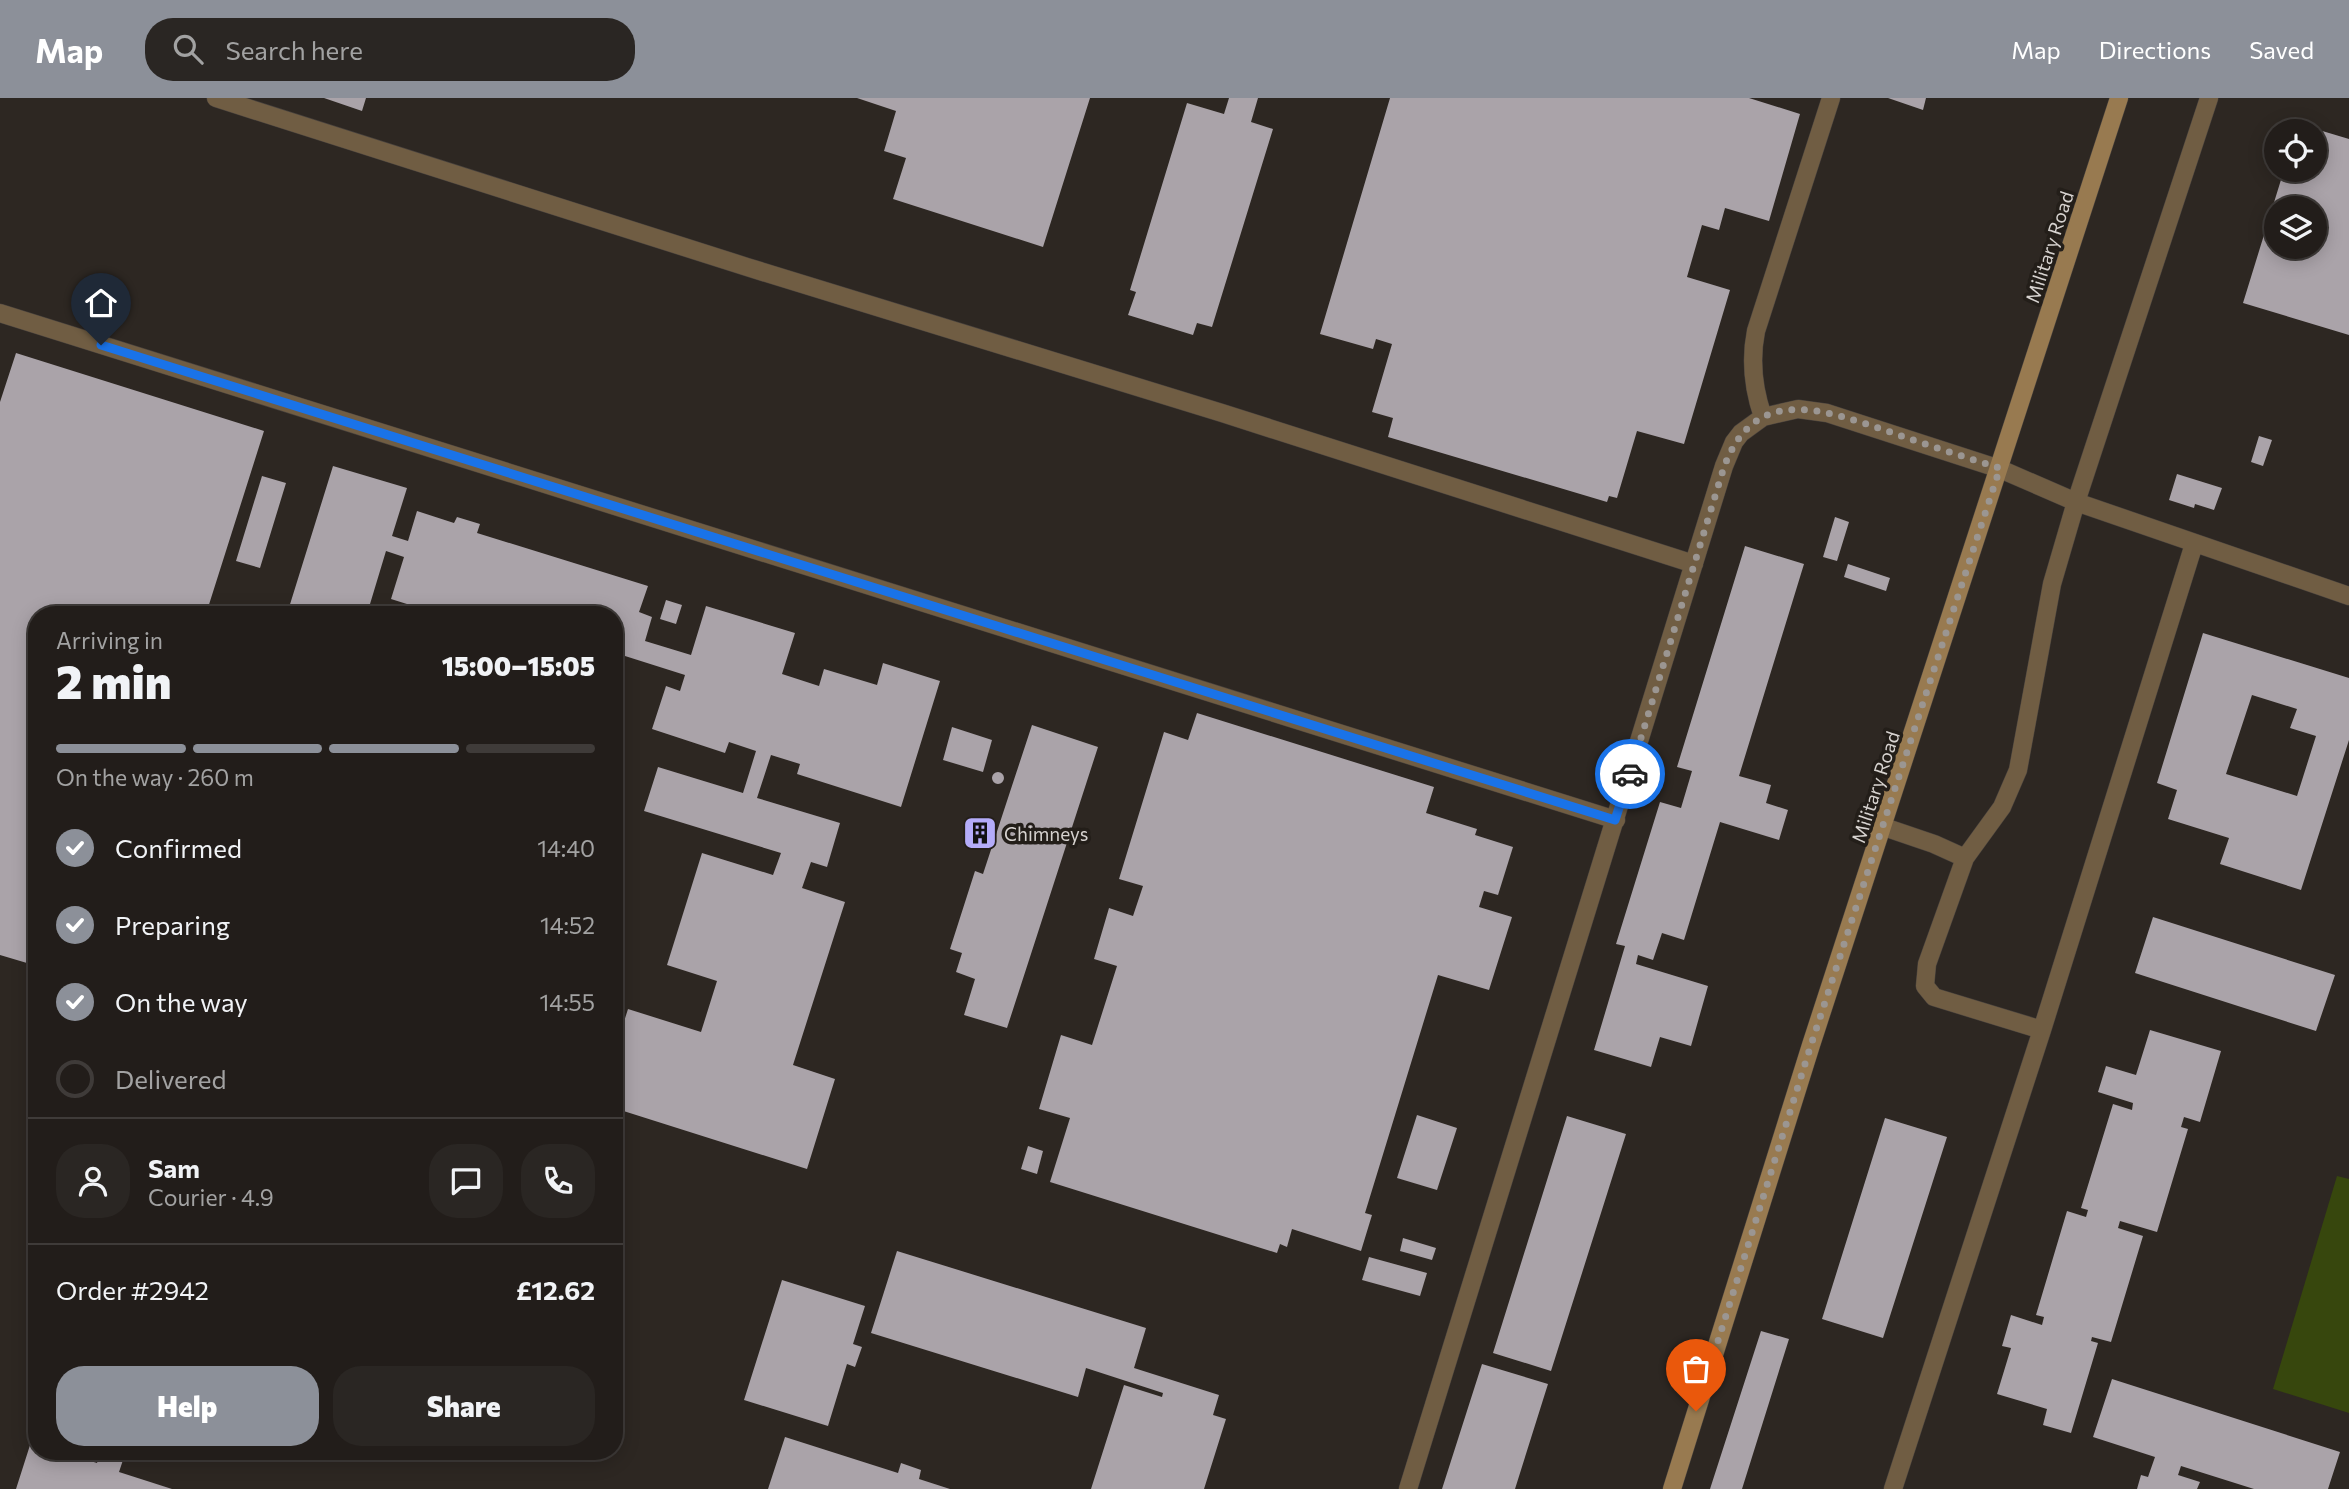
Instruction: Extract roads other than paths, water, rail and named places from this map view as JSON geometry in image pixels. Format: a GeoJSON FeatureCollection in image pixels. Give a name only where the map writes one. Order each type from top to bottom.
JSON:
{"type":"FeatureCollection","features":[{"type":"Feature","properties":{"kind":"street","name":"Military Road"},"geometry":{"type":"LineString","coordinates":[[1672,1489],[1811,1045],[2119,98]]}},
{"type":"Feature","properties":{"kind":"lane"},"geometry":{"type":"LineString","coordinates":[[216,98],[1694,564]]}},
{"type":"Feature","properties":{"kind":"lane"},"geometry":{"type":"LineString","coordinates":[[1763,417],[1756,397],[1753,371],[1756,331],[1831,98]]}},
{"type":"Feature","properties":{"kind":"lane"},"geometry":{"type":"LineString","coordinates":[[2042,1030],[1934,997],[1925,986],[1927,964],[1965,858],[2002,807],[2018,770],[2046,610],[2076,502],[2209,98]]}},
{"type":"Feature","properties":{"kind":"lane"},"geometry":{"type":"LineString","coordinates":[[0,313],[1615,820]]}},
{"type":"Feature","properties":{"kind":"lane"},"geometry":{"type":"LineString","coordinates":[[1408,1489],[1724,467],[1734,442],[1750,425],[1763,417],[1798,409],[1827,413],[2000,468],[2076,502],[2349,596]]}},
{"type":"Feature","properties":{"kind":"lane"},"geometry":{"type":"LineString","coordinates":[[1893,1489],[2042,1030],[2194,544]]}},
{"type":"Feature","properties":{"kind":"lane"},"geometry":{"type":"LineString","coordinates":[[1884,827],[1965,858]]}},
{"type":"Feature","properties":{"kind":"place","name":"Chimneys"},"geometry":{"type":"Point","coordinates":[980,833]}}]}
